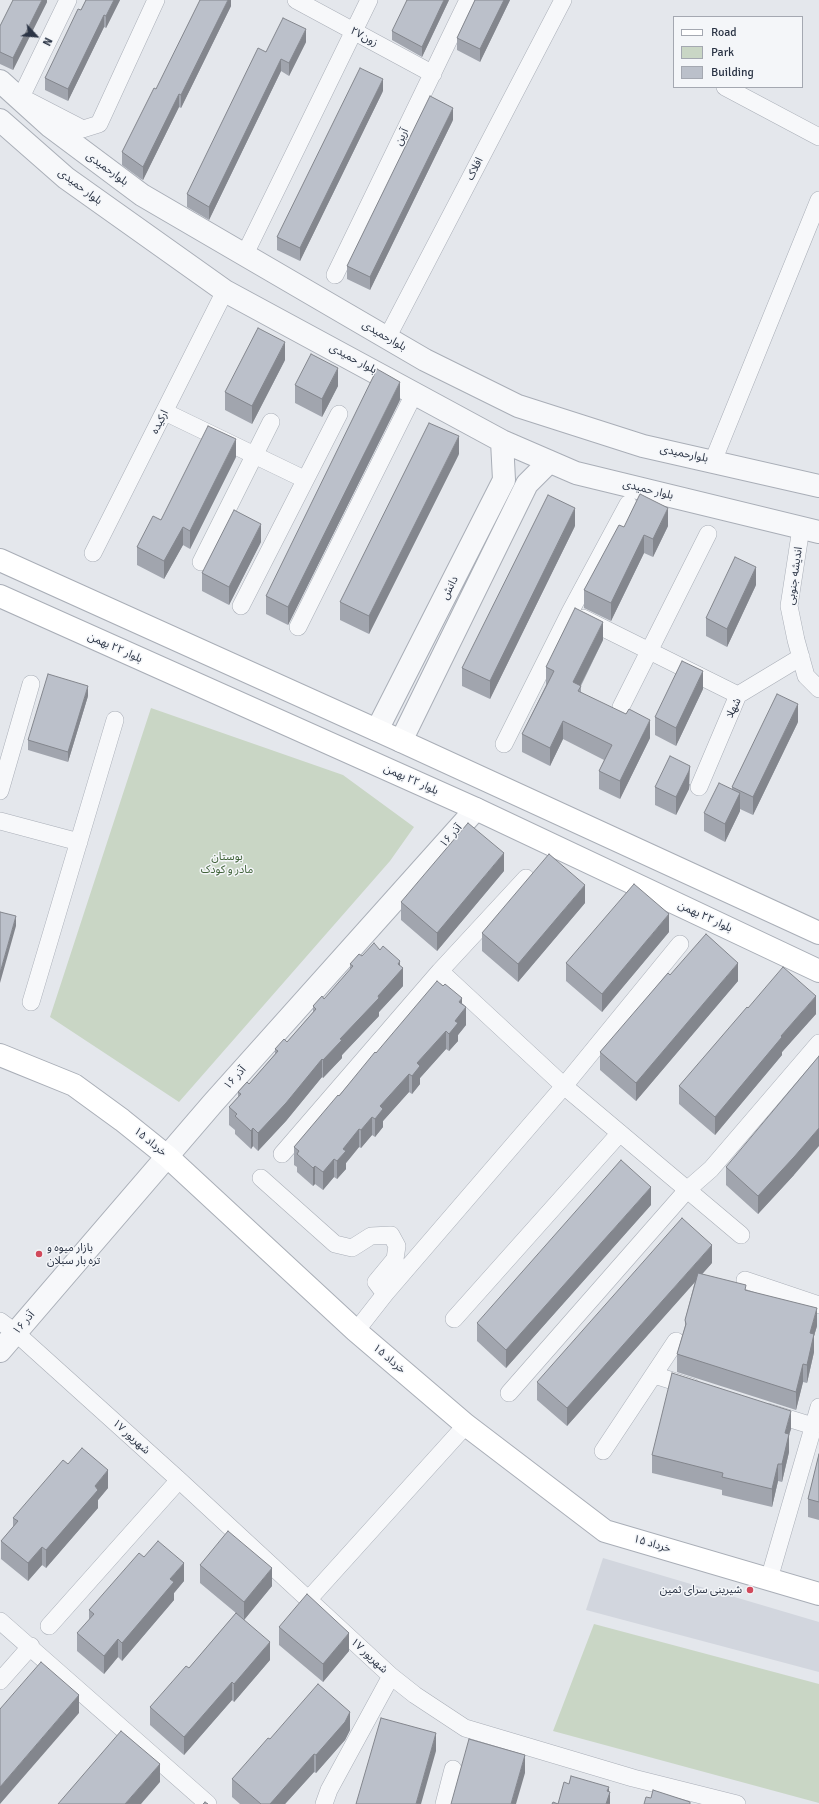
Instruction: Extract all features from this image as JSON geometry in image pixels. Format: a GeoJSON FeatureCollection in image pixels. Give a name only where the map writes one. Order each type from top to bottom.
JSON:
{"type":"FeatureCollection","features":[{"type":"Feature","properties":{"kind":"main road"},"geometry":{"type":"LineString","coordinates":[[0,560],[377,730],[819,933]]}},
{"type":"Feature","properties":{"kind":"main road","name":"بلوار ۲۲ بهمن"},"geometry":{"type":"LineString","coordinates":[[0,596],[476,809],[819,971]]}},
{"type":"Feature","properties":{"kind":"main road"},"geometry":{"type":"LineString","coordinates":[[616,875],[629,846]]}},
{"type":"Feature","properties":{"kind":"main road","name":"۱۵ خرداد"},"geometry":{"type":"LineString","coordinates":[[0,1055],[74,1085],[122,1120],[168,1157],[356,1331],[466,1425],[606,1531],[819,1594]]}},
{"type":"Feature","properties":{"kind":"street"},"geometry":{"type":"LineString","coordinates":[[68,0],[21,97],[83,129],[99,124],[156,0]]}},
{"type":"Feature","properties":{"kind":"street","name":"زون۲۷"},"geometry":{"type":"LineString","coordinates":[[296,0],[432,74]]}},
{"type":"Feature","properties":{"kind":"street"},"geometry":{"type":"LineString","coordinates":[[245,254],[369,0]]}},
{"type":"Feature","properties":{"kind":"street","name":"آرین"},"geometry":{"type":"LineString","coordinates":[[335,275],[468,0]]}},
{"type":"Feature","properties":{"kind":"street","name":"افلاک"},"geometry":{"type":"LineString","coordinates":[[387,338],[563,0]]}},
{"type":"Feature","properties":{"kind":"street","name":"بلوارحمیدی"},"geometry":{"type":"LineString","coordinates":[[0,81],[51,127],[142,194],[425,360],[518,406],[643,446],[819,486]]}},
{"type":"Feature","properties":{"kind":"street"},"geometry":{"type":"LineString","coordinates":[[727,88],[819,137]]}},
{"type":"Feature","properties":{"kind":"street","name":"بلوار حمیدی"},"geometry":{"type":"LineString","coordinates":[[0,120],[66,178],[225,291],[415,392],[502,441],[576,473],[810,530]]}},
{"type":"Feature","properties":{"kind":"street"},"geometry":{"type":"LineString","coordinates":[[713,461],[819,200]]}},
{"type":"Feature","properties":{"kind":"street","name":"ارکیده"},"geometry":{"type":"LineString","coordinates":[[93,553],[225,291]]}},
{"type":"Feature","properties":{"kind":"street"},"geometry":{"type":"LineString","coordinates":[[298,627],[415,392]]}},
{"type":"Feature","properties":{"kind":"street"},"geometry":{"type":"LineString","coordinates":[[165,412],[304,479]]}},
{"type":"Feature","properties":{"kind":"street"},"geometry":{"type":"LineString","coordinates":[[241,606],[304,479],[339,414]]}},
{"type":"Feature","properties":{"kind":"street"},"geometry":{"type":"LineString","coordinates":[[201,562],[271,422]]}},
{"type":"Feature","properties":{"kind":"street","name":"دانش"},"geometry":{"type":"LineString","coordinates":[[377,730],[504,480],[502,441]]}},
{"type":"Feature","properties":{"kind":"street","name":"دانش"},"geometry":{"type":"LineString","coordinates":[[401,741],[527,484],[549,462]]}},
{"type":"Feature","properties":{"kind":"street"},"geometry":{"type":"LineString","coordinates":[[504,744],[570,612],[628,504]]}},
{"type":"Feature","properties":{"kind":"street","name":"اندیشه جنوبی"},"geometry":{"type":"LineString","coordinates":[[810,530],[789,606],[806,676],[819,689]]}},
{"type":"Feature","properties":{"kind":"street"},"geometry":{"type":"LineString","coordinates":[[622,707],[708,534]]}},
{"type":"Feature","properties":{"kind":"street"},"geometry":{"type":"LineString","coordinates":[[570,612],[738,695]]}},
{"type":"Feature","properties":{"kind":"street","name":"شهلا"},"geometry":{"type":"LineString","coordinates":[[699,787],[738,695],[801,658]]}},
{"type":"Feature","properties":{"kind":"street"},"geometry":{"type":"LineString","coordinates":[[0,790],[31,684]]}},
{"type":"Feature","properties":{"kind":"street"},"geometry":{"type":"LineString","coordinates":[[31,1002],[115,720]]}},
{"type":"Feature","properties":{"kind":"street","name":"۱۶ آذر"},"geometry":{"type":"LineString","coordinates":[[0,1351],[8,1327],[168,1157],[213,1103],[476,809]]}},
{"type":"Feature","properties":{"kind":"street"},"geometry":{"type":"LineString","coordinates":[[0,822],[79,842]]}},
{"type":"Feature","properties":{"kind":"street"},"geometry":{"type":"LineString","coordinates":[[282,1154],[440,971],[526,878]]}},
{"type":"Feature","properties":{"kind":"street"},"geometry":{"type":"LineString","coordinates":[[356,1331],[385,1294],[564,1086],[680,944]]}},
{"type":"Feature","properties":{"kind":"street"},"geometry":{"type":"LineString","coordinates":[[440,971],[564,1086],[741,1236]]}},
{"type":"Feature","properties":{"kind":"street"},"geometry":{"type":"LineString","coordinates":[[509,1393],[687,1190],[711,1168],[819,1044]]}},
{"type":"Feature","properties":{"kind":"street"},"geometry":{"type":"LineString","coordinates":[[454,1319],[619,1134]]}},
{"type":"Feature","properties":{"kind":"street"},"geometry":{"type":"LineString","coordinates":[[261,1178],[335,1244],[352,1248],[371,1236],[391,1235],[397,1246],[395,1259],[376,1282],[385,1294]]}},
{"type":"Feature","properties":{"kind":"street"},"geometry":{"type":"LineString","coordinates":[[745,1280],[819,1306]]}},
{"type":"Feature","properties":{"kind":"street","name":"۱۷ شهریور"},"geometry":{"type":"LineString","coordinates":[[8,1327],[179,1480],[391,1676],[415,1695],[465,1728],[633,1778],[737,1804]]}},
{"type":"Feature","properties":{"kind":"street"},"geometry":{"type":"LineString","coordinates":[[603,1451],[676,1341]]}},
{"type":"Feature","properties":{"kind":"street"},"geometry":{"type":"LineString","coordinates":[[654,1375],[707,1392]]}},
{"type":"Feature","properties":{"kind":"street"},"geometry":{"type":"LineString","coordinates":[[753,1407],[813,1426]]}},
{"type":"Feature","properties":{"kind":"street"},"geometry":{"type":"LineString","coordinates":[[769,1579],[819,1407]]}},
{"type":"Feature","properties":{"kind":"street"},"geometry":{"type":"LineString","coordinates":[[308,1600],[466,1425]]}},
{"type":"Feature","properties":{"kind":"street"},"geometry":{"type":"LineString","coordinates":[[49,1626],[179,1480]]}},
{"type":"Feature","properties":{"kind":"street"},"geometry":{"type":"LineString","coordinates":[[0,1620],[208,1804]]}},
{"type":"Feature","properties":{"kind":"street"},"geometry":{"type":"LineString","coordinates":[[0,1681],[31,1646]]}},
{"type":"Feature","properties":{"kind":"street"},"geometry":{"type":"LineString","coordinates":[[324,1804],[329,1790],[391,1676]]}},
{"type":"Feature","properties":{"kind":"street"},"geometry":{"type":"LineString","coordinates":[[444,1804],[453,1769]]}},
{"type":"Feature","properties":{"kind":"shaded area"},"geometry":{"type":"Polygon","coordinates":[[[603,1558],[819,1622],[819,1672],[586,1610],[603,1558]]]}},
{"type":"Feature","properties":{"kind":"green space","name":"بوستان مادر و کودک"},"geometry":{"type":"Polygon","coordinates":[[[151,708],[343,775],[414,827],[390,861],[179,1102],[50,1017],[151,708]]]}},
{"type":"Feature","properties":{"kind":"green space"},"geometry":{"type":"Polygon","coordinates":[[[594,1624],[819,1684],[819,1803],[553,1731],[594,1624]]]}},
{"type":"Feature","properties":{"kind":"building"},"geometry":{"type":"Polygon","coordinates":[[[13,0],[42,0],[13,58],[0,52],[0,26],[13,0]]]}},
{"type":"Feature","properties":{"kind":"building"},"geometry":{"type":"Polygon","coordinates":[[[86,0],[114,0],[106,16],[104,15],[68,89],[45,78],[78,9],[81,10],[86,0]]]}},
{"type":"Feature","properties":{"kind":"building"},"geometry":{"type":"Polygon","coordinates":[[[200,0],[228,0],[181,95],[179,94],[143,167],[122,152],[154,88],[156,89],[200,0]]]}},
{"type":"Feature","properties":{"kind":"building"},"geometry":{"type":"Polygon","coordinates":[[[407,0],[444,0],[422,47],[392,31],[407,0]]]}},
{"type":"Feature","properties":{"kind":"building"},"geometry":{"type":"Polygon","coordinates":[[[475,0],[504,0],[480,49],[457,38],[475,0]]]}},
{"type":"Feature","properties":{"kind":"building"},"geometry":{"type":"Polygon","coordinates":[[[283,18],[306,29],[289,63],[281,59],[209,207],[187,194],[258,48],[266,52],[283,18]]]}},
{"type":"Feature","properties":{"kind":"building"},"geometry":{"type":"Polygon","coordinates":[[[360,68],[383,79],[300,248],[277,237],[360,68]]]}},
{"type":"Feature","properties":{"kind":"building"},"geometry":{"type":"Polygon","coordinates":[[[430,96],[453,108],[370,277],[347,266],[430,96]]]}},
{"type":"Feature","properties":{"kind":"building"},"geometry":{"type":"Polygon","coordinates":[[[258,328],[285,342],[252,406],[225,392],[258,328]]]}},
{"type":"Feature","properties":{"kind":"building"},"geometry":{"type":"Polygon","coordinates":[[[311,354],[338,368],[322,399],[295,385],[311,354]]]}},
{"type":"Feature","properties":{"kind":"building"},"geometry":{"type":"Polygon","coordinates":[[[377,369],[400,382],[288,607],[266,596],[377,369]]]}},
{"type":"Feature","properties":{"kind":"building"},"geometry":{"type":"Polygon","coordinates":[[[429,423],[459,436],[369,616],[340,602],[429,423]]]}},
{"type":"Feature","properties":{"kind":"building"},"geometry":{"type":"Polygon","coordinates":[[[208,426],[236,439],[190,531],[183,527],[164,561],[137,547],[153,516],[161,520],[208,426]]]}},
{"type":"Feature","properties":{"kind":"building"},"geometry":{"type":"Polygon","coordinates":[[[640,494],[668,508],[653,539],[644,535],[611,603],[584,590],[619,525],[624,527],[640,494]]]}},
{"type":"Feature","properties":{"kind":"building"},"geometry":{"type":"Polygon","coordinates":[[[548,495],[575,508],[490,681],[462,668],[548,495]]]}},
{"type":"Feature","properties":{"kind":"building"},"geometry":{"type":"Polygon","coordinates":[[[234,510],[261,524],[229,587],[202,573],[234,510]]]}},
{"type":"Feature","properties":{"kind":"building"},"geometry":{"type":"Polygon","coordinates":[[[735,557],[756,567],[727,629],[706,618],[735,557]]]}},
{"type":"Feature","properties":{"kind":"building"},"geometry":{"type":"Polygon","coordinates":[[[575,608],[603,622],[573,682],[581,686],[578,691],[626,714],[629,709],[650,720],[620,781],[599,771],[612,745],[563,721],[550,748],[522,734],[554,671],[546,667],[575,608]]]}},
{"type":"Feature","properties":{"kind":"building"},"geometry":{"type":"Polygon","coordinates":[[[682,661],[703,671],[676,728],[655,717],[682,661]]]}},
{"type":"Feature","properties":{"kind":"building"},"geometry":{"type":"Polygon","coordinates":[[[48,674],[88,686],[68,752],[28,740],[48,674]]]}},
{"type":"Feature","properties":{"kind":"building"},"geometry":{"type":"Polygon","coordinates":[[[777,694],[798,704],[753,797],[732,787],[777,694]]]}},
{"type":"Feature","properties":{"kind":"building"},"geometry":{"type":"Polygon","coordinates":[[[670,756],[690,766],[676,797],[655,787],[670,756]]]}},
{"type":"Feature","properties":{"kind":"building"},"geometry":{"type":"Polygon","coordinates":[[[719,783],[740,793],[725,824],[704,813],[719,783]]]}},
{"type":"Feature","properties":{"kind":"building"},"geometry":{"type":"Polygon","coordinates":[[[468,823],[504,853],[437,933],[401,902],[468,823]]]}},
{"type":"Feature","properties":{"kind":"building"},"geometry":{"type":"Polygon","coordinates":[[[549,854],[585,885],[518,964],[482,933],[549,854]]]}},
{"type":"Feature","properties":{"kind":"building"},"geometry":{"type":"Polygon","coordinates":[[[634,884],[669,914],[602,994],[566,963],[634,884]]]}},
{"type":"Feature","properties":{"kind":"building"},"geometry":{"type":"Polygon","coordinates":[[[0,912],[16,916],[0,973],[0,912]]]}},
{"type":"Feature","properties":{"kind":"building"},"geometry":{"type":"Polygon","coordinates":[[[706,934],[738,963],[636,1083],[600,1052],[668,973],[670,975],[706,934]]]}},
{"type":"Feature","properties":{"kind":"building"},"geometry":{"type":"Polygon","coordinates":[[[374,943],[380,950],[383,946],[400,961],[398,964],[403,968],[378,996],[379,998],[340,1039],[342,1040],[323,1060],[322,1059],[286,1103],[258,1133],[253,1128],[251,1131],[235,1116],[237,1114],[229,1107],[241,1094],[238,1092],[247,1082],[249,1084],[278,1051],[275,1049],[284,1039],[287,1042],[316,1009],[313,1006],[322,996],[324,999],[353,966],[350,964],[359,954],[362,956],[374,943]]]}},
{"type":"Feature","properties":{"kind":"building"},"geometry":{"type":"Polygon","coordinates":[[[783,967],[816,996],[781,1036],[782,1037],[715,1117],[679,1086],[783,967]]]}},
{"type":"Feature","properties":{"kind":"building"},"geometry":{"type":"Polygon","coordinates":[[[437,981],[443,986],[445,984],[462,998],[459,1002],[466,1007],[455,1021],[458,1023],[449,1034],[446,1031],[417,1063],[420,1066],[412,1076],[409,1074],[380,1106],[383,1109],[375,1119],[372,1117],[361,1130],[359,1129],[343,1149],[346,1151],[337,1161],[334,1159],[323,1172],[315,1166],[313,1168],[297,1154],[299,1151],[294,1147],[437,981]]]}},
{"type":"Feature","properties":{"kind":"building"},"geometry":{"type":"Polygon","coordinates":[[[819,1056],[819,1128],[758,1196],[726,1167],[819,1056]]]}},
{"type":"Feature","properties":{"kind":"building"},"geometry":{"type":"Polygon","coordinates":[[[621,1160],[651,1187],[506,1350],[477,1323],[621,1160]]]}},
{"type":"Feature","properties":{"kind":"building"},"geometry":{"type":"Polygon","coordinates":[[[682,1218],[712,1245],[567,1408],[537,1382],[682,1218]]]}},
{"type":"Feature","properties":{"kind":"building"},"geometry":{"type":"Polygon","coordinates":[[[698,1273],[746,1285],[745,1290],[817,1308],[810,1333],[814,1334],[807,1365],[803,1364],[796,1392],[677,1354],[698,1273]]]}},
{"type":"Feature","properties":{"kind":"building"},"geometry":{"type":"Polygon","coordinates":[[[672,1373],[791,1411],[785,1433],[789,1434],[782,1464],[778,1464],[772,1489],[722,1477],[723,1473],[652,1455],[672,1373]]]}},
{"type":"Feature","properties":{"kind":"building"},"geometry":{"type":"Polygon","coordinates":[[[82,1448],[108,1470],[95,1486],[98,1490],[46,1550],[42,1547],[28,1563],[1,1541],[18,1521],[13,1518],[63,1460],[68,1464],[82,1448]]]}},
{"type":"Feature","properties":{"kind":"building"},"geometry":{"type":"Polygon","coordinates":[[[819,1454],[819,1502],[808,1499],[819,1454]]]}},
{"type":"Feature","properties":{"kind":"building"},"geometry":{"type":"Polygon","coordinates":[[[228,1531],[272,1568],[244,1602],[200,1565],[228,1531]]]}},
{"type":"Feature","properties":{"kind":"building"},"geometry":{"type":"Polygon","coordinates":[[[158,1541],[184,1563],[170,1579],[174,1582],[122,1643],[118,1639],[104,1656],[77,1633],[94,1614],[89,1610],[139,1553],[144,1557],[158,1541]]]}},
{"type":"Feature","properties":{"kind":"building"},"geometry":{"type":"Polygon","coordinates":[[[307,1594],[349,1633],[323,1664],[279,1627],[307,1594]]]}},
{"type":"Feature","properties":{"kind":"building"},"geometry":{"type":"Polygon","coordinates":[[[236,1613],[270,1642],[234,1684],[232,1682],[184,1737],[150,1707],[186,1666],[189,1668],[236,1613]]]}},
{"type":"Feature","properties":{"kind":"building"},"geometry":{"type":"Polygon","coordinates":[[[41,1662],[79,1695],[0,1787],[0,1709],[41,1662]]]}},
{"type":"Feature","properties":{"kind":"building"},"geometry":{"type":"Polygon","coordinates":[[[318,1684],[350,1712],[345,1722],[316,1755],[314,1754],[270,1804],[261,1804],[232,1779],[268,1738],[270,1739],[318,1684]]]}},
{"type":"Feature","properties":{"kind":"building"},"geometry":{"type":"Polygon","coordinates":[[[381,1718],[436,1733],[416,1804],[356,1804],[381,1718]]]}},
{"type":"Feature","properties":{"kind":"building"},"geometry":{"type":"Polygon","coordinates":[[[121,1731],[160,1764],[125,1804],[58,1804],[121,1731]]]}},
{"type":"Feature","properties":{"kind":"building"},"geometry":{"type":"Polygon","coordinates":[[[469,1739],[525,1755],[511,1804],[451,1804],[469,1739]]]}},
{"type":"Feature","properties":{"kind":"building"},"geometry":{"type":"Polygon","coordinates":[[[571,1776],[609,1787],[607,1791],[610,1792],[606,1804],[558,1804],[564,1782],[569,1784],[571,1776]]]}},
{"type":"Feature","properties":{"kind":"building"},"geometry":{"type":"Polygon","coordinates":[[[653,1790],[690,1802],[690,1804],[644,1804],[646,1797],[651,1798],[653,1790]]]}},
{"type":"Feature","properties":{"kind":"place","name":"بازار میوه و تره بار سبلان"},"geometry":{"type":"Point","coordinates":[39,1254]}},
{"type":"Feature","properties":{"kind":"place","name":"شیرینی سرای ثمین"},"geometry":{"type":"Point","coordinates":[750,1590]}}]}
